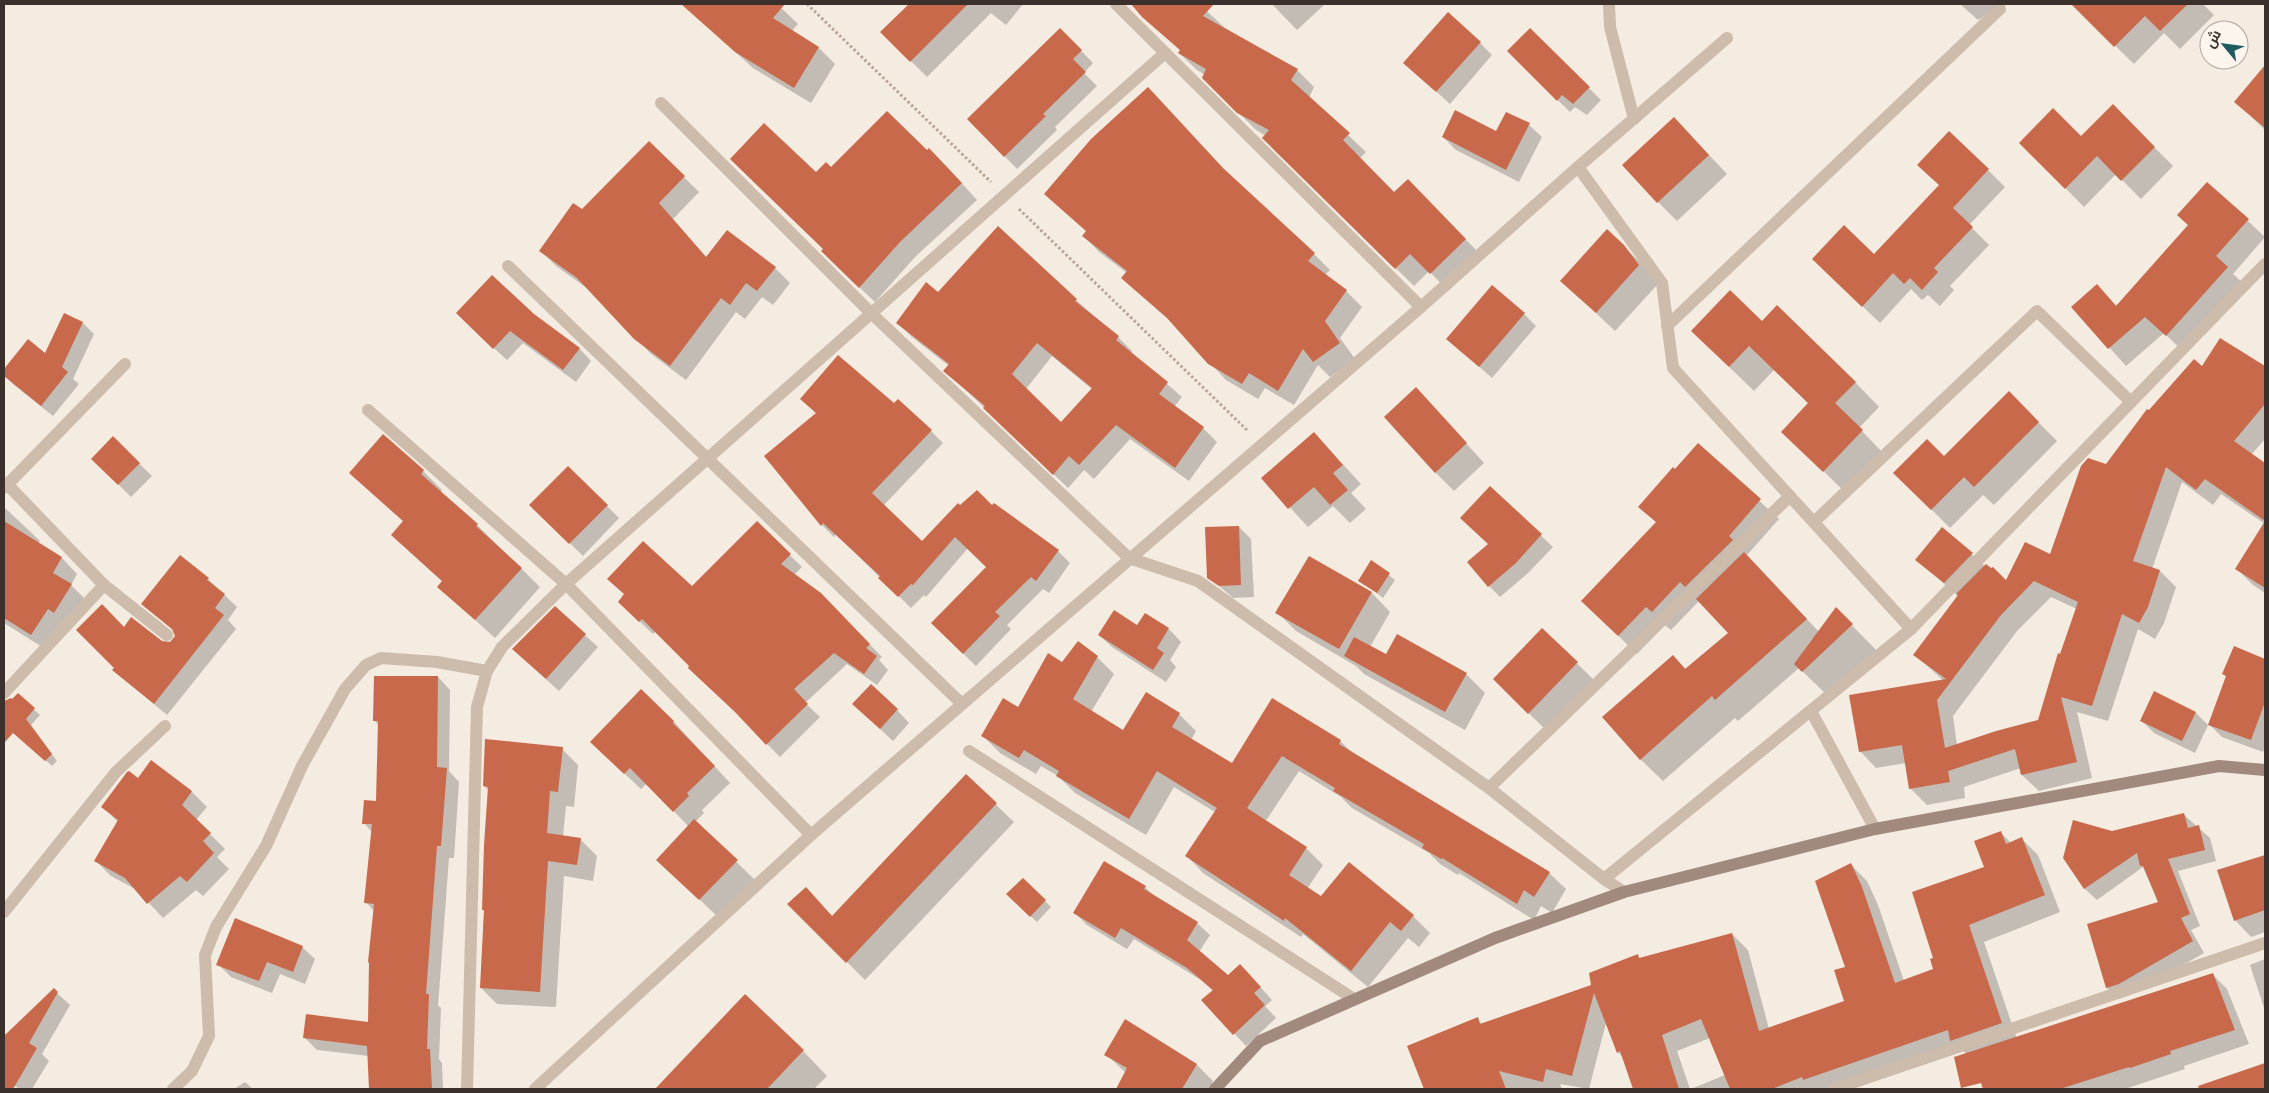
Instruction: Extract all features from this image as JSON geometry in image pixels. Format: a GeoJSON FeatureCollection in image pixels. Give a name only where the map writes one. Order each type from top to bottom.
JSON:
{"type":"FeatureCollection","features":[{"type":"Feature","properties":{"kind":"street"},"geometry":{"type":"LineString","coordinates":[[1116,4],[1421,307]]}},
{"type":"Feature","properties":{"kind":"street"},"geometry":{"type":"LineString","coordinates":[[1609,4],[1610,27],[1634,119]]}},
{"type":"Feature","properties":{"kind":"street"},"geometry":{"type":"LineString","coordinates":[[1668,326],[2000,9]]}},
{"type":"Feature","properties":{"kind":"street"},"geometry":{"type":"LineString","coordinates":[[535,1089],[811,835],[1421,307],[1727,38]]}},
{"type":"Feature","properties":{"kind":"street"},"geometry":{"type":"LineString","coordinates":[[467,1089],[477,707],[488,671],[502,647],[566,584],[1165,53]]}},
{"type":"Feature","properties":{"kind":"street"},"geometry":{"type":"LineString","coordinates":[[661,103],[872,314],[1129,558],[1198,581],[1489,788],[1604,879],[1624,892]]}},
{"type":"Feature","properties":{"kind":"street"},"geometry":{"type":"LineString","coordinates":[[1578,167],[1662,283],[1673,368],[1911,629]]}},
{"type":"Feature","properties":{"kind":"street"},"geometry":{"type":"LineString","coordinates":[[1604,879],[1911,629],[2265,264]]}},
{"type":"Feature","properties":{"kind":"street"},"geometry":{"type":"LineString","coordinates":[[508,266],[962,704]]}},
{"type":"Feature","properties":{"kind":"street"},"geometry":{"type":"LineString","coordinates":[[1814,522],[2037,311],[2131,402]]}},
{"type":"Feature","properties":{"kind":"street"},"geometry":{"type":"LineString","coordinates":[[125,364],[5,486],[104,585],[167,635]]}},
{"type":"Feature","properties":{"kind":"street"},"geometry":{"type":"LineString","coordinates":[[368,410],[566,584],[811,835]]}},
{"type":"Feature","properties":{"kind":"street"},"geometry":{"type":"LineString","coordinates":[[1489,788],[1790,496]]}},
{"type":"Feature","properties":{"kind":"street"},"geometry":{"type":"LineString","coordinates":[[4,693],[104,585]]}},
{"type":"Feature","properties":{"kind":"street"},"geometry":{"type":"LineString","coordinates":[[173,1089],[192,1071],[209,1036],[205,955],[216,927],[266,846],[302,766],[345,689],[366,665],[381,658],[437,662],[488,671]]}},
{"type":"Feature","properties":{"kind":"street"},"geometry":{"type":"LineString","coordinates":[[1811,711],[1875,829]]}},
{"type":"Feature","properties":{"kind":"street"},"geometry":{"type":"LineString","coordinates":[[4,912],[116,772],[165,726]]}},
{"type":"Feature","properties":{"kind":"street"},"geometry":{"type":"LineString","coordinates":[[969,751],[1354,999]]}},
{"type":"Feature","properties":{"kind":"street"},"geometry":{"type":"LineString","coordinates":[[1215,1089],[1260,1041],[1495,938],[1624,892],[1875,829],[2219,766],[2265,770]]}},
{"type":"Feature","properties":{"kind":"street"},"geometry":{"type":"LineString","coordinates":[[1834,1089],[2265,943]]}},
{"type":"Feature","properties":{"kind":"path"},"geometry":{"type":"LineString","coordinates":[[807,4],[1262,444]]}},
{"type":"Feature","properties":{"kind":"building"},"geometry":{"type":"Polygon","coordinates":[[[681,4],[785,4],[773,18],[819,47],[794,88],[735,52],[681,4]]]}},
{"type":"Feature","properties":{"kind":"building"},"geometry":{"type":"Polygon","coordinates":[[[909,4],[968,4],[910,62],[880,32],[909,4]]]}},
{"type":"Feature","properties":{"kind":"building"},"geometry":{"type":"Polygon","coordinates":[[[1131,4],[1214,4],[1203,16],[1298,69],[1291,80],[1350,133],[1343,140],[1394,192],[1408,179],[1466,239],[1430,274],[1410,254],[1395,269],[1262,138],[1269,130],[1237,113],[1202,78],[1206,69],[1178,53],[1180,50],[1142,17],[1131,4]]]}},
{"type":"Feature","properties":{"kind":"building"},"geometry":{"type":"Polygon","coordinates":[[[2071,4],[2188,4],[2160,31],[2145,16],[2114,47],[2071,4]]]}},
{"type":"Feature","properties":{"kind":"building"},"geometry":{"type":"Polygon","coordinates":[[[1448,12],[1481,42],[1436,92],[1403,63],[1448,12]]]}},
{"type":"Feature","properties":{"kind":"building"},"geometry":{"type":"Polygon","coordinates":[[[1060,28],[1082,50],[1073,59],[1086,72],[1043,114],[1046,116],[1004,157],[967,119],[1060,28]]]}},
{"type":"Feature","properties":{"kind":"building"},"geometry":{"type":"Polygon","coordinates":[[[1530,28],[1590,87],[1573,104],[1562,95],[1557,101],[1507,51],[1530,28]]]}},
{"type":"Feature","properties":{"kind":"building"},"geometry":{"type":"Polygon","coordinates":[[[2265,65],[2265,128],[2234,102],[2265,65]]]}},
{"type":"Feature","properties":{"kind":"building"},"geometry":{"type":"Polygon","coordinates":[[[1148,87],[1223,168],[1315,253],[1308,261],[1347,290],[1325,321],[1340,343],[1313,362],[1303,349],[1278,391],[1249,373],[1242,384],[1208,364],[1167,318],[1121,278],[1127,271],[1082,236],[1086,231],[1044,194],[1091,139],[1148,87]]]}},
{"type":"Feature","properties":{"kind":"building"},"geometry":{"type":"Polygon","coordinates":[[[2113,104],[2155,147],[2121,181],[2097,156],[2065,189],[2019,143],[2053,108],[2081,136],[2113,104]]]}},
{"type":"Feature","properties":{"kind":"building"},"geometry":{"type":"Polygon","coordinates":[[[1455,110],[1496,131],[1506,112],[1530,123],[1506,170],[1442,137],[1455,110]]]}},
{"type":"Feature","properties":{"kind":"building"},"geometry":{"type":"Polygon","coordinates":[[[887,111],[927,150],[929,148],[962,183],[900,242],[859,288],[821,251],[823,249],[730,159],[764,123],[816,172],[826,162],[831,167],[887,111]]]}},
{"type":"Feature","properties":{"kind":"building"},"geometry":{"type":"Polygon","coordinates":[[[1674,117],[1709,155],[1657,203],[1622,165],[1674,117]]]}},
{"type":"Feature","properties":{"kind":"building"},"geometry":{"type":"Polygon","coordinates":[[[1949,131],[1989,169],[1953,208],[1973,227],[1934,268],[1938,272],[1922,290],[1910,278],[1904,284],[1893,273],[1862,307],[1812,259],[1844,225],[1874,254],[1939,185],[1917,165],[1949,131]]]}},
{"type":"Feature","properties":{"kind":"building"},"geometry":{"type":"Polygon","coordinates":[[[649,141],[685,176],[659,203],[706,257],[727,230],[776,267],[757,291],[746,283],[730,305],[721,298],[670,366],[634,339],[577,278],[539,251],[573,203],[582,209],[649,141]]]}},
{"type":"Feature","properties":{"kind":"building"},"geometry":{"type":"Polygon","coordinates":[[[2207,182],[2249,219],[2216,256],[2228,267],[2166,336],[2145,317],[2108,349],[2071,307],[2097,284],[2116,306],[2188,225],[2177,215],[2207,182]]]}},
{"type":"Feature","properties":{"kind":"building"},"geometry":{"type":"Polygon","coordinates":[[[998,226],[1077,299],[1075,301],[1119,336],[1116,340],[1168,382],[1159,394],[1204,427],[1175,468],[1116,425],[1079,465],[1069,456],[1053,475],[983,408],[985,406],[943,371],[949,364],[896,323],[926,282],[938,292],[998,226]],[[1037,343],[1012,374],[1061,422],[1092,388],[1037,343]]]}},
{"type":"Feature","properties":{"kind":"building"},"geometry":{"type":"Polygon","coordinates":[[[1607,229],[1624,245],[1639,265],[1596,313],[1560,281],[1607,229]]]}},
{"type":"Feature","properties":{"kind":"building"},"geometry":{"type":"Polygon","coordinates":[[[492,275],[534,314],[580,348],[563,370],[510,331],[493,349],[456,313],[492,275]]]}},
{"type":"Feature","properties":{"kind":"building"},"geometry":{"type":"Polygon","coordinates":[[[1492,285],[1525,313],[1479,367],[1446,339],[1492,285]]]}},
{"type":"Feature","properties":{"kind":"building"},"geometry":{"type":"Polygon","coordinates":[[[1730,290],[1762,321],[1777,305],[1856,382],[1835,403],[1863,430],[1823,472],[1781,432],[1808,403],[1749,346],[1729,367],[1691,331],[1730,290]]]}},
{"type":"Feature","properties":{"kind":"building"},"geometry":{"type":"Polygon","coordinates":[[[64,313],[83,322],[62,367],[68,372],[41,406],[4,376],[4,369],[28,339],[45,353],[64,313]]]}},
{"type":"Feature","properties":{"kind":"building"},"geometry":{"type":"Polygon","coordinates":[[[2220,338],[2265,366],[2265,404],[2234,441],[2265,463],[2265,521],[2205,479],[2196,490],[2166,467],[2133,561],[2160,570],[2148,607],[2139,623],[2122,614],[2092,706],[2061,697],[2077,762],[2021,775],[2015,749],[1948,771],[1950,782],[1909,789],[1902,745],[1859,752],[1849,695],[1946,679],[1913,655],[1958,595],[1956,594],[1986,564],[1991,568],[1993,567],[2006,580],[2025,542],[2050,554],[2081,466],[2088,458],[2106,464],[2147,409],[2149,410],[2194,359],[2202,366],[2220,338]],[[2034,581],[2001,615],[1937,700],[1945,748],[1996,731],[2038,720],[2058,653],[2060,654],[2078,602],[2034,581]]]}},
{"type":"Feature","properties":{"kind":"building"},"geometry":{"type":"Polygon","coordinates":[[[838,355],[894,403],[898,399],[932,430],[872,493],[922,541],[958,503],[960,505],[977,490],[992,505],[994,503],[1059,550],[1036,581],[1031,577],[995,612],[1000,616],[963,654],[931,623],[986,567],[955,537],[913,585],[911,584],[898,597],[878,578],[880,576],[823,523],[821,526],[764,456],[816,413],[800,399],[838,355]]]}},
{"type":"Feature","properties":{"kind":"building"},"geometry":{"type":"Polygon","coordinates":[[[1416,387],[1467,443],[1435,473],[1384,417],[1416,387]]]}},
{"type":"Feature","properties":{"kind":"building"},"geometry":{"type":"Polygon","coordinates":[[[2009,391],[2039,422],[1974,487],[1964,477],[1931,510],[1893,473],[1927,439],[1944,456],[2009,391]]]}},
{"type":"Feature","properties":{"kind":"building"},"geometry":{"type":"Polygon","coordinates":[[[1314,432],[1343,465],[1333,473],[1348,490],[1330,505],[1314,487],[1288,509],[1261,478],[1314,432]]]}},
{"type":"Feature","properties":{"kind":"building"},"geometry":{"type":"Polygon","coordinates":[[[383,434],[424,470],[421,474],[478,524],[476,526],[522,568],[475,620],[437,587],[442,581],[391,535],[403,521],[349,473],[383,434]]]}},
{"type":"Feature","properties":{"kind":"building"},"geometry":{"type":"Polygon","coordinates":[[[113,436],[140,463],[118,485],[91,459],[113,436]]]}},
{"type":"Feature","properties":{"kind":"building"},"geometry":{"type":"Polygon","coordinates":[[[1698,443],[1761,499],[1729,536],[1733,540],[1685,587],[1680,582],[1652,612],[1646,607],[1618,636],[1581,601],[1656,522],[1638,507],[1673,467],[1675,469],[1698,443]]]}},
{"type":"Feature","properties":{"kind":"building"},"geometry":{"type":"Polygon","coordinates":[[[568,466],[608,505],[569,544],[529,505],[568,466]]]}},
{"type":"Feature","properties":{"kind":"building"},"geometry":{"type":"Polygon","coordinates":[[[1490,486],[1542,534],[1516,563],[1488,587],[1467,562],[1488,544],[1460,518],[1490,486]]]}},
{"type":"Feature","properties":{"kind":"building"},"geometry":{"type":"Polygon","coordinates":[[[4,521],[62,557],[53,573],[72,584],[54,613],[48,609],[31,635],[4,618],[4,521]]]}},
{"type":"Feature","properties":{"kind":"building"},"geometry":{"type":"Polygon","coordinates":[[[757,521],[791,554],[781,564],[821,593],[870,644],[866,648],[877,656],[864,674],[834,653],[794,689],[808,704],[766,745],[735,712],[688,668],[689,666],[642,619],[639,622],[618,602],[624,594],[607,579],[643,541],[692,586],[757,521]]]}},
{"type":"Feature","properties":{"kind":"building"},"geometry":{"type":"Polygon","coordinates":[[[2265,521],[2265,588],[2235,569],[2265,521]]]}},
{"type":"Feature","properties":{"kind":"building"},"geometry":{"type":"Polygon","coordinates":[[[1239,526],[1241,585],[1219,586],[1207,578],[1205,527],[1239,526]]]}},
{"type":"Feature","properties":{"kind":"building"},"geometry":{"type":"Polygon","coordinates":[[[1942,527],[1973,553],[1944,583],[1915,560],[1942,527]]]}},
{"type":"Feature","properties":{"kind":"building"},"geometry":{"type":"Polygon","coordinates":[[[1744,552],[1807,619],[1715,700],[1712,696],[1640,760],[1602,717],[1673,655],[1685,669],[1728,633],[1696,599],[1744,552]]]}},
{"type":"Feature","properties":{"kind":"building"},"geometry":{"type":"Polygon","coordinates":[[[180,555],[209,578],[207,580],[225,594],[215,608],[224,615],[154,704],[112,670],[114,668],[76,630],[102,604],[124,627],[131,617],[162,641],[170,642],[175,636],[172,629],[141,604],[180,555]]]}},
{"type":"Feature","properties":{"kind":"building"},"geometry":{"type":"Polygon","coordinates":[[[1309,556],[1372,592],[1339,649],[1275,613],[1309,556]]]}},
{"type":"Feature","properties":{"kind":"building"},"geometry":{"type":"Polygon","coordinates":[[[1371,560],[1390,573],[1377,593],[1358,581],[1371,560]]]}},
{"type":"Feature","properties":{"kind":"building"},"geometry":{"type":"Polygon","coordinates":[[[555,606],[586,634],[546,679],[512,649],[555,606]]]}},
{"type":"Feature","properties":{"kind":"building"},"geometry":{"type":"Polygon","coordinates":[[[1836,607],[1853,624],[1802,672],[1794,664],[1836,607]]]}},
{"type":"Feature","properties":{"kind":"building"},"geometry":{"type":"Polygon","coordinates":[[[1114,610],[1137,625],[1145,613],[1169,628],[1157,648],[1164,653],[1153,670],[1098,635],[1114,610]]]}},
{"type":"Feature","properties":{"kind":"building"},"geometry":{"type":"Polygon","coordinates":[[[1542,628],[1578,662],[1528,714],[1493,679],[1542,628]]]}},
{"type":"Feature","properties":{"kind":"building"},"geometry":{"type":"Polygon","coordinates":[[[1397,634],[1467,673],[1445,712],[1344,656],[1354,637],[1386,654],[1397,634]]]}},
{"type":"Feature","properties":{"kind":"building"},"geometry":{"type":"Polygon","coordinates":[[[1078,641],[1098,656],[1073,699],[1123,730],[1146,692],[1180,713],[1172,727],[1232,763],[1272,698],[1341,740],[1339,744],[1550,872],[1534,897],[1524,890],[1517,904],[1442,858],[1422,848],[1424,844],[1333,791],[1335,788],[1282,756],[1247,808],[1307,847],[1289,875],[1321,896],[1349,862],[1414,915],[1401,931],[1390,922],[1351,971],[1285,918],[1284,921],[1185,856],[1217,808],[1157,771],[1129,819],[1056,776],[1059,771],[1024,750],[1019,758],[981,736],[1003,698],[1018,707],[1048,653],[1062,662],[1078,641]]]}},
{"type":"Feature","properties":{"kind":"building"},"geometry":{"type":"Polygon","coordinates":[[[2234,646],[2265,659],[2265,702],[2251,740],[2208,725],[2226,676],[2222,674],[2234,646]]]}},
{"type":"Feature","properties":{"kind":"building"},"geometry":{"type":"Polygon","coordinates":[[[374,676],[438,676],[437,767],[447,768],[441,846],[437,846],[426,994],[429,994],[427,1049],[430,1049],[432,1089],[369,1089],[367,1046],[303,1038],[306,1014],[368,1022],[368,962],[374,904],[364,903],[372,824],[362,824],[364,800],[376,801],[378,721],[373,721],[374,676]]]}},
{"type":"Feature","properties":{"kind":"building"},"geometry":{"type":"Polygon","coordinates":[[[871,684],[898,709],[880,729],[852,704],[871,684]]]}},
{"type":"Feature","properties":{"kind":"building"},"geometry":{"type":"Polygon","coordinates":[[[641,689],[674,721],[673,723],[715,766],[687,793],[689,796],[673,812],[630,768],[624,774],[590,742],[641,689]]]}},
{"type":"Feature","properties":{"kind":"building"},"geometry":{"type":"Polygon","coordinates":[[[2154,691],[2196,712],[2182,741],[2140,721],[2154,691]]]}},
{"type":"Feature","properties":{"kind":"building"},"geometry":{"type":"Polygon","coordinates":[[[18,693],[35,708],[26,719],[52,754],[45,761],[13,733],[4,743],[4,701],[12,699],[18,693]]]}},
{"type":"Feature","properties":{"kind":"building"},"geometry":{"type":"Polygon","coordinates":[[[485,739],[563,747],[558,792],[550,791],[547,833],[581,838],[577,865],[548,861],[540,992],[480,988],[484,910],[482,910],[484,845],[488,787],[483,786],[485,739]]]}},
{"type":"Feature","properties":{"kind":"building"},"geometry":{"type":"Polygon","coordinates":[[[151,760],[192,791],[182,805],[211,833],[203,841],[214,853],[187,882],[180,876],[147,904],[125,878],[94,861],[118,820],[101,807],[127,772],[129,771],[138,778],[151,760]]]}},
{"type":"Feature","properties":{"kind":"building"},"geometry":{"type":"Polygon","coordinates":[[[966,774],[997,803],[846,963],[787,904],[806,887],[832,916],[966,774]]]}},
{"type":"Feature","properties":{"kind":"building"},"geometry":{"type":"Polygon","coordinates":[[[2184,813],[2188,828],[2199,825],[2205,850],[2168,859],[2190,914],[2181,918],[2193,941],[2119,984],[2106,988],[2087,924],[2158,902],[2143,866],[2140,866],[2137,853],[2084,889],[2063,858],[2073,820],[2112,831],[2184,813]]]}},
{"type":"Feature","properties":{"kind":"building"},"geometry":{"type":"Polygon","coordinates":[[[694,819],[738,860],[699,900],[656,860],[694,819]]]}},
{"type":"Feature","properties":{"kind":"building"},"geometry":{"type":"Polygon","coordinates":[[[2001,831],[2006,844],[2022,837],[2045,895],[1969,925],[2002,1023],[1950,1041],[1948,1030],[1803,1080],[1802,1077],[1772,1089],[1730,1089],[1701,1019],[1662,1035],[1679,1089],[1633,1089],[1620,1051],[1617,1053],[1594,993],[1572,1076],[1546,1069],[1543,1082],[1499,1071],[1506,1089],[1424,1089],[1407,1046],[1478,1017],[1480,1024],[1591,985],[1589,973],[1638,954],[1639,958],[1732,933],[1759,1031],[1844,1001],[1834,970],[1845,967],[1815,881],[1851,863],[1862,887],[1895,983],[1933,969],[1930,959],[1933,958],[1912,892],[1984,867],[1974,841],[2001,831]]]}},
{"type":"Feature","properties":{"kind":"building"},"geometry":{"type":"Polygon","coordinates":[[[2265,855],[2265,910],[2234,921],[2217,870],[2265,855]]]}},
{"type":"Feature","properties":{"kind":"building"},"geometry":{"type":"Polygon","coordinates":[[[1104,861],[1146,886],[1144,889],[1198,922],[1187,940],[1228,975],[1240,964],[1261,987],[1254,993],[1265,1005],[1233,1035],[1201,1000],[1213,990],[1187,968],[1121,928],[1115,938],[1073,913],[1104,861]]]}},
{"type":"Feature","properties":{"kind":"building"},"geometry":{"type":"Polygon","coordinates":[[[1023,878],[1046,900],[1030,917],[1006,894],[1023,878]]]}},
{"type":"Feature","properties":{"kind":"building"},"geometry":{"type":"Polygon","coordinates":[[[235,918],[303,946],[293,972],[267,962],[259,981],[216,965],[235,918]]]}},
{"type":"Feature","properties":{"kind":"building"},"geometry":{"type":"Polygon","coordinates":[[[2213,973],[2235,1030],[2170,1051],[2171,1054],[2130,1068],[2060,1089],[1983,1089],[1981,1083],[1961,1088],[1954,1057],[2213,973]]]}},
{"type":"Feature","properties":{"kind":"building"},"geometry":{"type":"Polygon","coordinates":[[[54,988],[58,992],[29,1043],[37,1048],[13,1089],[4,1089],[4,1036],[54,988]]]}},
{"type":"Feature","properties":{"kind":"building"},"geometry":{"type":"Polygon","coordinates":[[[745,994],[804,1050],[767,1089],[655,1089],[745,994]]]}},
{"type":"Feature","properties":{"kind":"building"},"geometry":{"type":"Polygon","coordinates":[[[1125,1019],[1197,1064],[1182,1089],[1116,1089],[1127,1068],[1104,1055],[1125,1019]]]}},
{"type":"Feature","properties":{"kind":"building"},"geometry":{"type":"Polygon","coordinates":[[[2265,1063],[2265,1089],[2199,1089],[2198,1086],[2265,1063]]]}}]}
